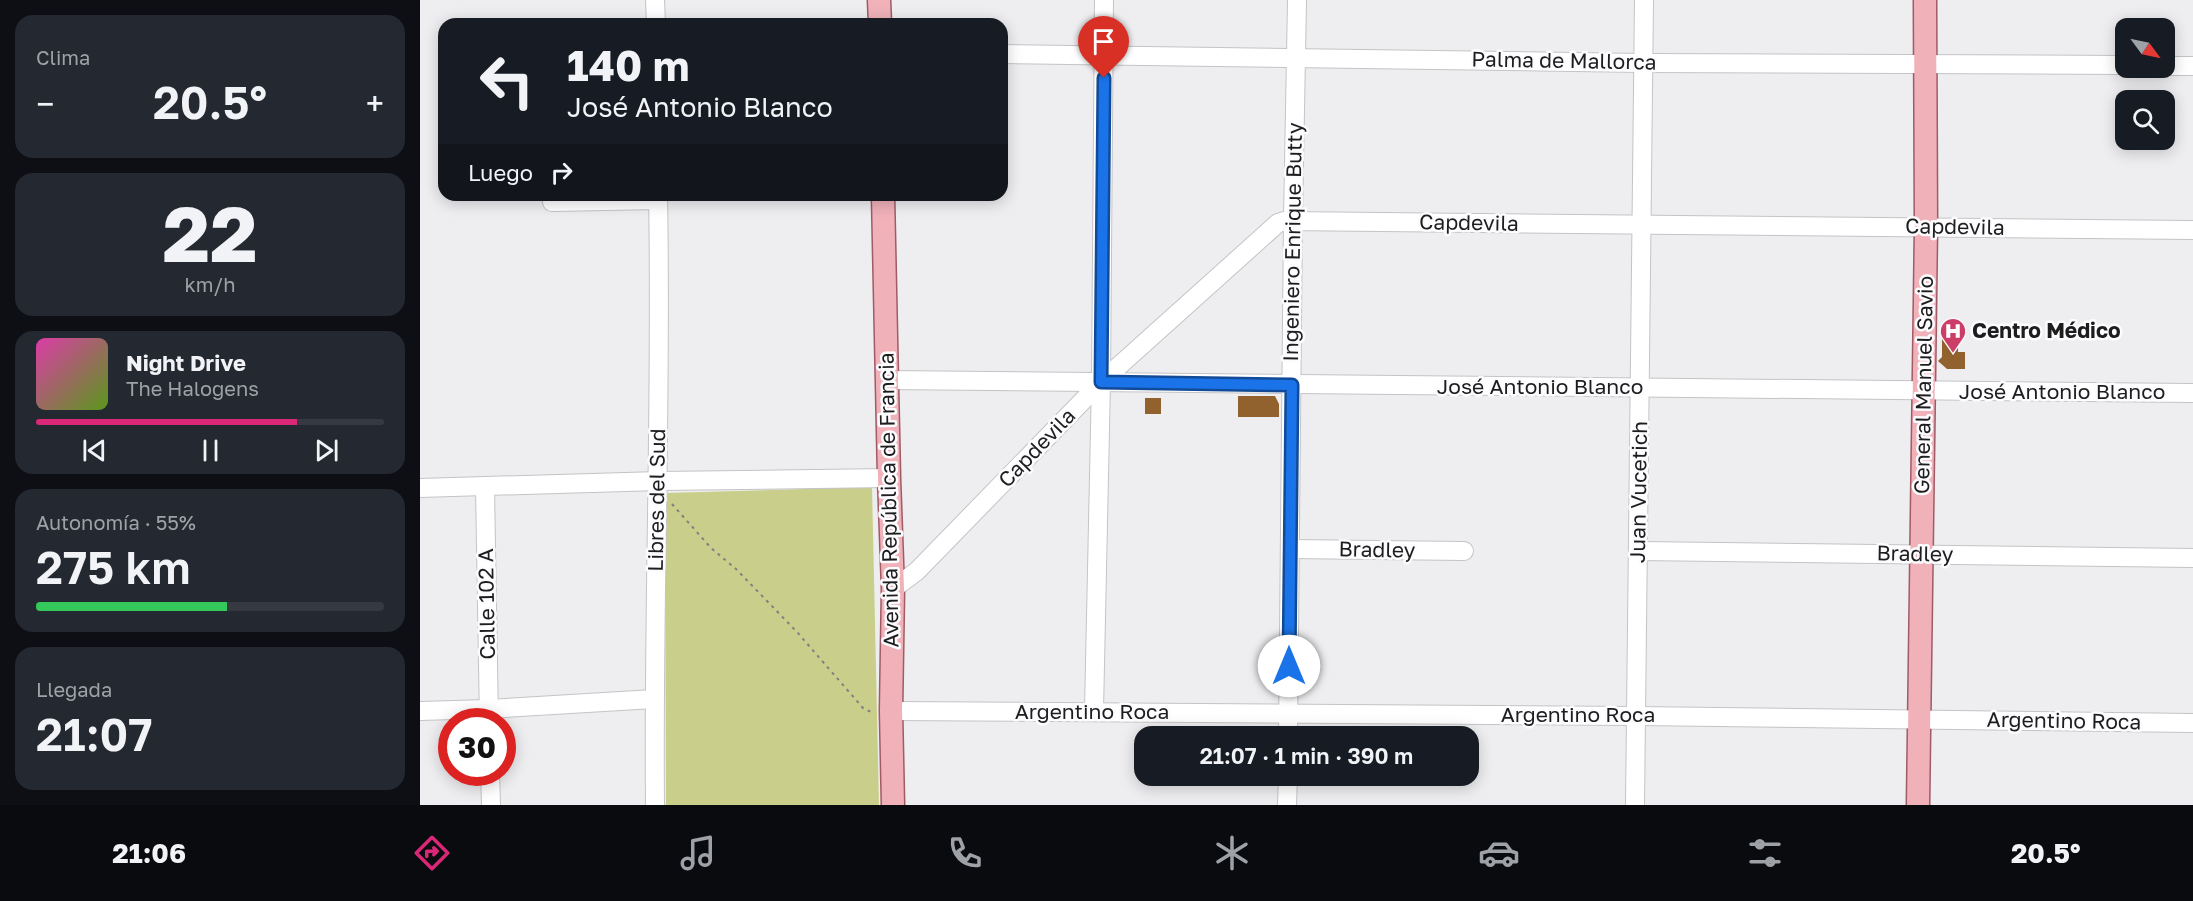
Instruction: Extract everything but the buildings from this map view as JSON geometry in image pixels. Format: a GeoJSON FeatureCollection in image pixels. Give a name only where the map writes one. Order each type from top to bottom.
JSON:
{"type":"FeatureCollection","features":[{"type":"Feature","properties":{"kind":"main road"},"geometry":{"type":"LineString","coordinates":[[879,0],[880,18]]}},
{"type":"Feature","properties":{"kind":"main road","name":"General Manuel Savio"},"geometry":{"type":"LineString","coordinates":[[1918,805],[1926,227],[1924,0]]}},
{"type":"Feature","properties":{"kind":"main road","name":"Avenida República de Francia"},"geometry":{"type":"LineString","coordinates":[[883,201],[893,589],[891,711],[893,805]]}},
{"type":"Feature","properties":{"kind":"street"},"geometry":{"type":"LineString","coordinates":[[655,0],[656,18]]}},
{"type":"Feature","properties":{"kind":"street"},"geometry":{"type":"LineString","coordinates":[[1094,711],[1101,382],[1104,0]]}},
{"type":"Feature","properties":{"kind":"street","name":"Ingeniero Enrique Butty"},"geometry":{"type":"LineString","coordinates":[[1288,726],[1297,0]]}},
{"type":"Feature","properties":{"kind":"street","name":"Juan Vucetich"},"geometry":{"type":"LineString","coordinates":[[1635,805],[1644,0]]}},
{"type":"Feature","properties":{"kind":"street","name":"Palma de Mallorca"},"geometry":{"type":"LineString","coordinates":[[1008,54],[1644,63],[2115,65]]}},
{"type":"Feature","properties":{"kind":"street"},"geometry":{"type":"LineString","coordinates":[[2175,66],[2193,66]]}},
{"type":"Feature","properties":{"kind":"street"},"geometry":{"type":"LineString","coordinates":[[552,202],[578,201]]}},
{"type":"Feature","properties":{"kind":"street","name":"Libres del Sud"},"geometry":{"type":"LineString","coordinates":[[655,805],[654,699],[659,481],[658,201]]}},
{"type":"Feature","properties":{"kind":"street","name":"Capdevila"},"geometry":{"type":"LineString","coordinates":[[893,589],[917,571],[1101,382],[1278,223],[1293,220],[2193,230]]}},
{"type":"Feature","properties":{"kind":"street","name":"José Antonio Blanco"},"geometry":{"type":"LineString","coordinates":[[886,380],[2193,393]]}},
{"type":"Feature","properties":{"kind":"street"},"geometry":{"type":"LineString","coordinates":[[420,488],[659,481],[889,478]]}},
{"type":"Feature","properties":{"kind":"street","name":"Calle 102 A"},"geometry":{"type":"LineString","coordinates":[[485,487],[489,708]]}},
{"type":"Feature","properties":{"kind":"street","name":"Bradley"},"geometry":{"type":"LineString","coordinates":[[1290,549],[1464,551]]}},
{"type":"Feature","properties":{"kind":"street","name":"Bradley"},"geometry":{"type":"LineString","coordinates":[[1638,551],[2193,558]]}},
{"type":"Feature","properties":{"kind":"street"},"geometry":{"type":"LineString","coordinates":[[516,712],[654,699]]}},
{"type":"Feature","properties":{"kind":"street"},"geometry":{"type":"LineString","coordinates":[[420,711],[438,712]]}},
{"type":"Feature","properties":{"kind":"street","name":"Argentino Roca"},"geometry":{"type":"LineString","coordinates":[[891,711],[1094,711],[2193,723]]}},
{"type":"Feature","properties":{"kind":"street"},"geometry":{"type":"LineString","coordinates":[[490,786],[490,805]]}},
{"type":"Feature","properties":{"kind":"street"},"geometry":{"type":"LineString","coordinates":[[1287,805],[1288,786]]}},
{"type":"Feature","properties":{"kind":"path"},"geometry":{"type":"LineString","coordinates":[[659,481],[669,500],[684,518],[711,548],[736,569],[797,632],[863,708],[873,713],[891,711]]}},
{"type":"Feature","properties":{"kind":"green space"},"geometry":{"type":"Polygon","coordinates":[[[872,487],[879,805],[666,805],[665,493],[872,487]]]}},
{"type":"Feature","properties":{"kind":"place","name":"Centro Médico"},"geometry":{"type":"Point","coordinates":[1953,354]}},
{"type":"Feature","properties":{"kind":"route"},"geometry":{"type":"LineString","coordinates":[[1104,78],[1101,382],[1292,385],[1289,666]]}}]}
